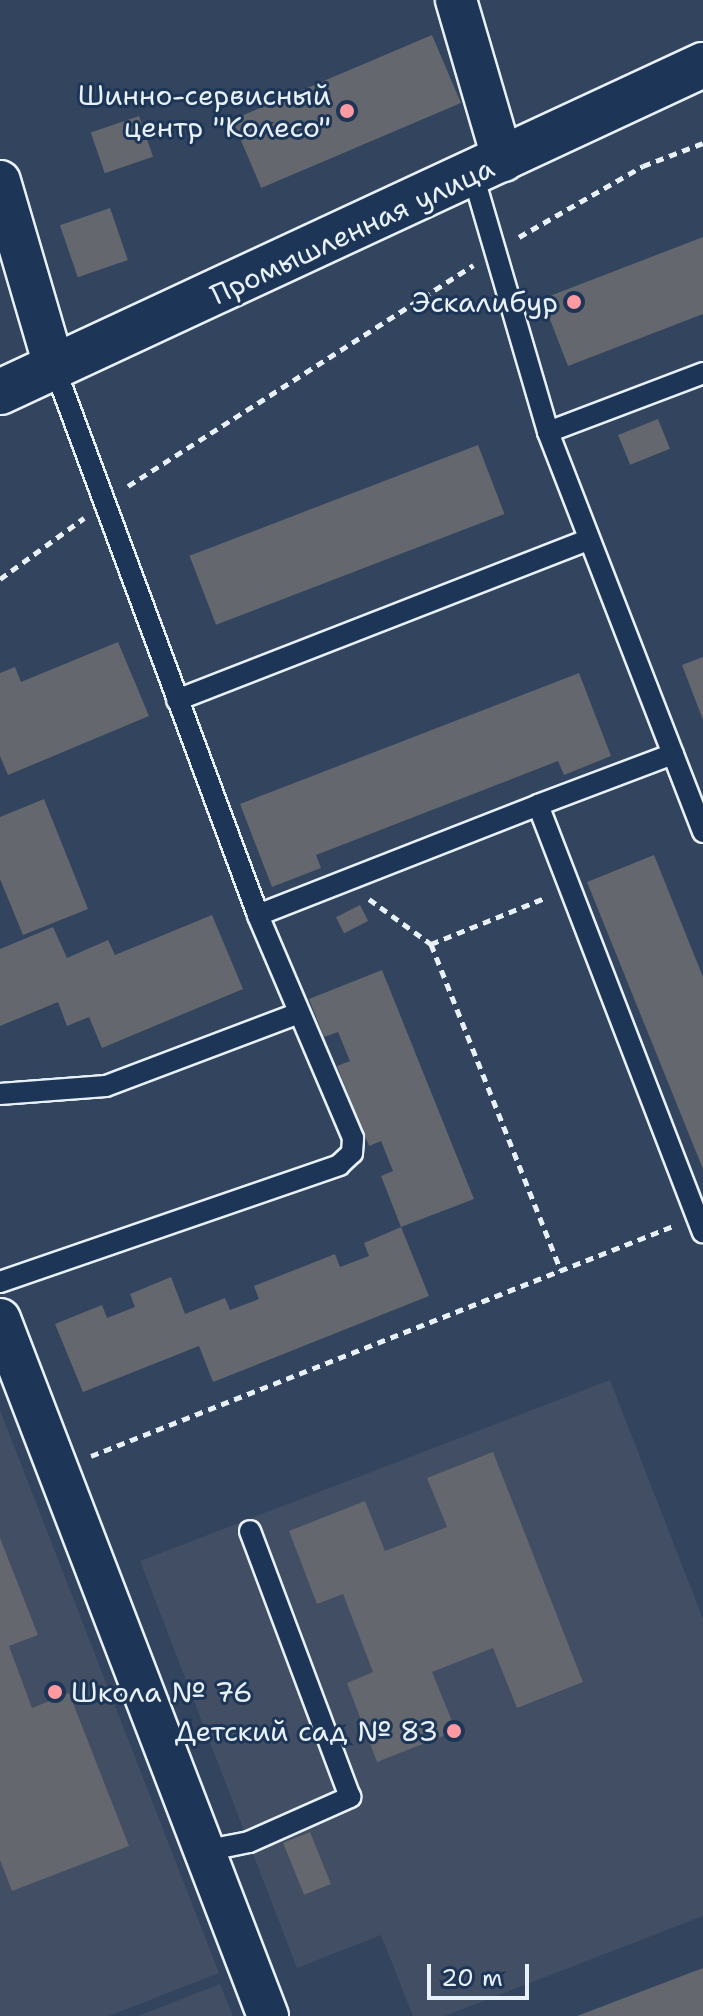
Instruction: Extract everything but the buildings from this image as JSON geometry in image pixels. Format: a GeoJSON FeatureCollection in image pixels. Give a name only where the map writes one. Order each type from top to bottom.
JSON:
{"type":"FeatureCollection","features":[{"type":"Feature","properties":{"kind":"street"},"geometry":{"type":"LineString","coordinates":[[456,0],[488,168]]}},
{"type":"Feature","properties":{"kind":"street","name":"Промышленная улица"},"geometry":{"type":"LineString","coordinates":[[0,392],[488,168],[703,65]]}},
{"type":"Feature","properties":{"kind":"street"},"geometry":{"type":"LineString","coordinates":[[0,181],[55,369]]}},
{"type":"Feature","properties":{"kind":"street"},"geometry":{"type":"LineString","coordinates":[[0,1319],[268,2016]]}},
{"type":"Feature","properties":{"kind":"lane"},"geometry":{"type":"LineString","coordinates":[[488,168],[495,251],[548,432],[673,754],[695,790],[703,832]]}},
{"type":"Feature","properties":{"kind":"lane"},"geometry":{"type":"LineString","coordinates":[[0,1282],[339,1165],[352,1153],[353,1138],[258,915],[55,369]]}},
{"type":"Feature","properties":{"kind":"lane"},"geometry":{"type":"LineString","coordinates":[[548,432],[703,373]]}},
{"type":"Feature","properties":{"kind":"lane"},"geometry":{"type":"LineString","coordinates":[[177,700],[589,539]]}},
{"type":"Feature","properties":{"kind":"lane"},"geometry":{"type":"LineString","coordinates":[[258,915],[673,754]]}},
{"type":"Feature","properties":{"kind":"lane"},"geometry":{"type":"LineString","coordinates":[[538,805],[700,1224]]}},
{"type":"Feature","properties":{"kind":"lane"},"geometry":{"type":"LineString","coordinates":[[0,1094],[106,1086],[299,1013]]}},
{"type":"Feature","properties":{"kind":"lane"},"geometry":{"type":"LineString","coordinates":[[204,1851],[249,1842],[350,1797],[250,1531]]}},
{"type":"Feature","properties":{"kind":"path"},"geometry":{"type":"LineString","coordinates":[[0,579],[104,501],[495,251],[643,166],[703,143]]}},
{"type":"Feature","properties":{"kind":"path"},"geometry":{"type":"LineString","coordinates":[[345,881],[431,944],[561,1270]]}},
{"type":"Feature","properties":{"kind":"path"},"geometry":{"type":"LineString","coordinates":[[431,944],[570,888]]}},
{"type":"Feature","properties":{"kind":"path"},"geometry":{"type":"LineString","coordinates":[[56,1470],[561,1270],[700,1224]]}},
{"type":"Feature","properties":{"kind":"shaded area","name":"Детский сад № 83"},"geometry":{"type":"Polygon","coordinates":[[[610,1380],[703,1619],[703,1916],[445,2016],[413,2016],[381,1935],[297,1968],[140,1561],[610,1380]]]}},
{"type":"Feature","properties":{"kind":"shaded area","name":"Школа № 76"},"geometry":{"type":"Polygon","coordinates":[[[0,1410],[219,1973],[109,2016],[0,2016],[0,1410]]]}},
{"type":"Feature","properties":{"kind":"shaded area"},"geometry":{"type":"Polygon","coordinates":[[[220,1984],[233,2016],[138,2016],[220,1984]]]}},
{"type":"Feature","properties":{"kind":"place","name":"Шинно-сервисный центр \"Колесо\""},"geometry":{"type":"Point","coordinates":[347,111]}},
{"type":"Feature","properties":{"kind":"place","name":"Эскалибур"},"geometry":{"type":"Point","coordinates":[574,302]}},
{"type":"Feature","properties":{"kind":"place","name":"Школа № 76"},"geometry":{"type":"Point","coordinates":[55,1692]}},
{"type":"Feature","properties":{"kind":"place","name":"Детский сад № 83"},"geometry":{"type":"Point","coordinates":[454,1731]}}]}
